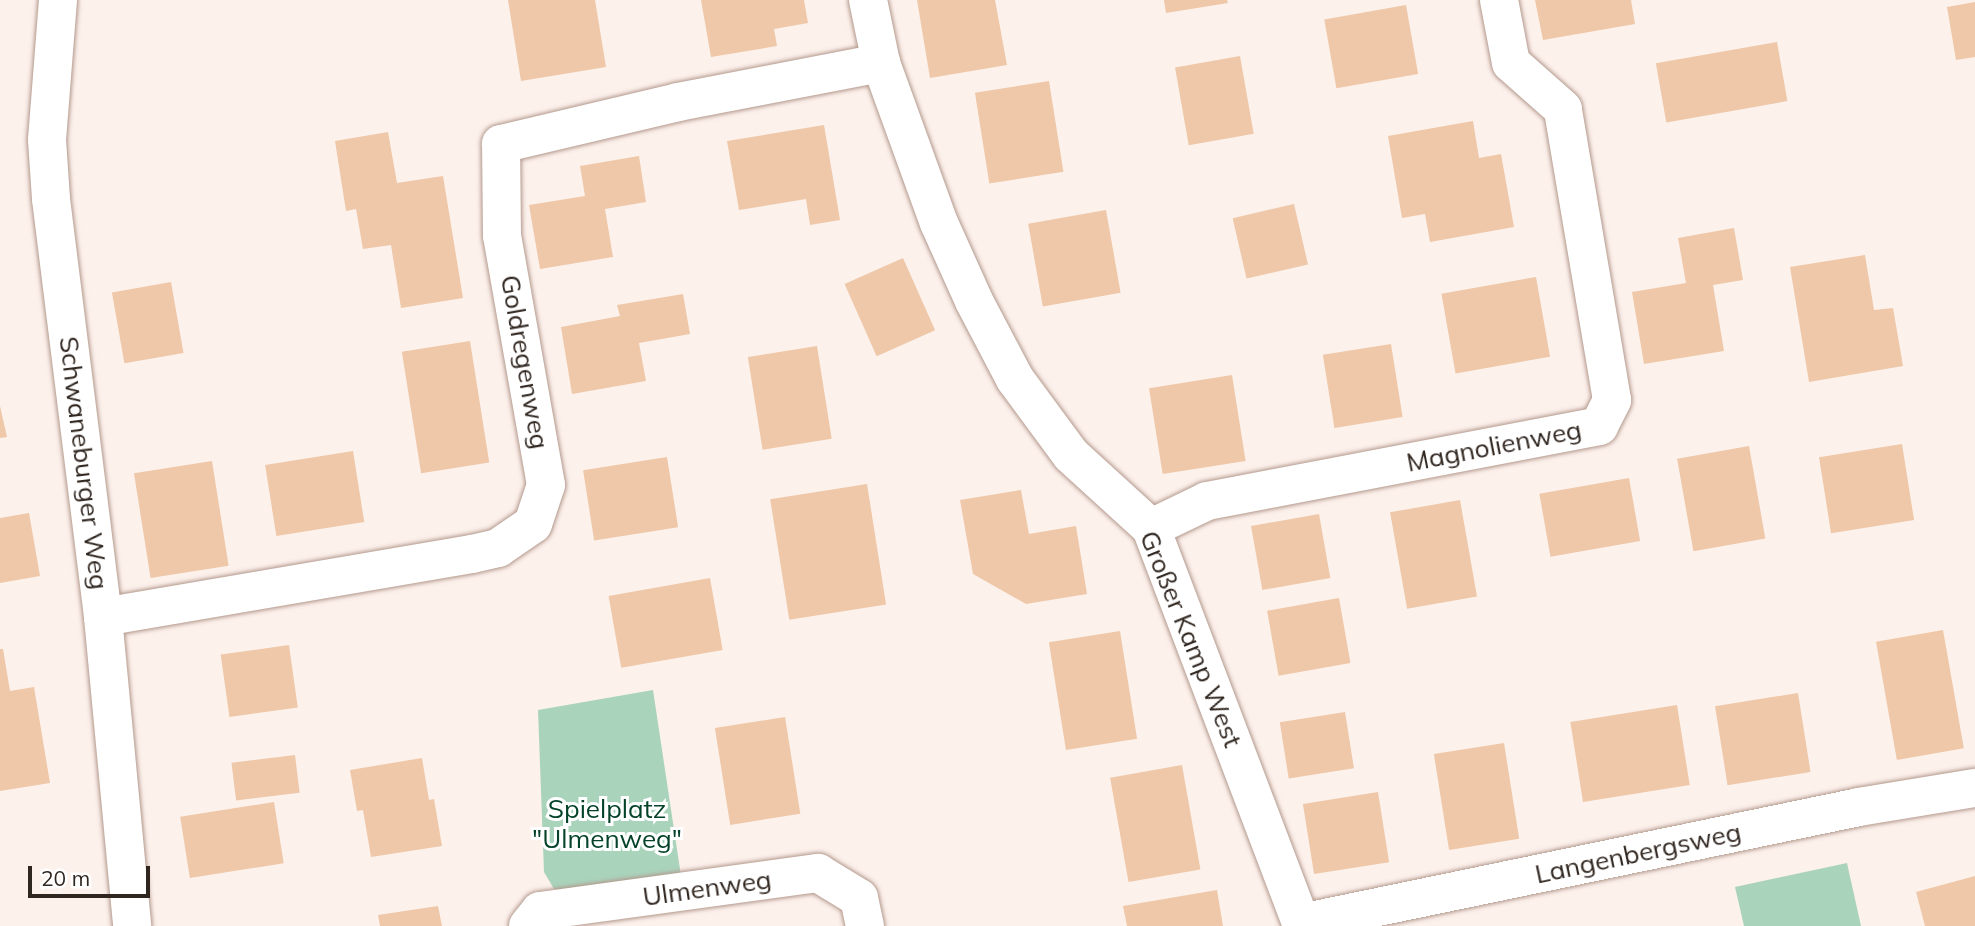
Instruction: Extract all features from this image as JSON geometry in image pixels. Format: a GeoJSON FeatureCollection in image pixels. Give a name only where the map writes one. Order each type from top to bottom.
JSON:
{"type":"FeatureCollection","features":[{"type":"Feature","properties":{"kind":"street","name":"Schwaneburger Weg"},"geometry":{"type":"LineString","coordinates":[[58,0],[50,78],[48,163],[103,617],[132,926]]}},
{"type":"Feature","properties":{"kind":"street","name":"Großer Kamp West"},"geometry":{"type":"LineString","coordinates":[[868,0],[881,63],[939,223],[1015,379],[1071,454],[1151,528],[1302,924]]}},
{"type":"Feature","properties":{"kind":"street","name":"Magnolienweg"},"geometry":{"type":"LineString","coordinates":[[1151,528],[1207,501],[1599,426],[1612,400],[1563,109],[1511,63],[1499,0]]}},
{"type":"Feature","properties":{"kind":"street","name":"Goldregenweg"},"geometry":{"type":"LineString","coordinates":[[103,617],[472,554],[498,548],[533,524],[546,485],[502,236],[501,144],[678,102],[881,63]]}},
{"type":"Feature","properties":{"kind":"street","name":"Langenbergsweg"},"geometry":{"type":"LineString","coordinates":[[1302,924],[1859,807],[1975,788]]}},
{"type":"Feature","properties":{"kind":"street","name":"Ulmenweg"},"geometry":{"type":"LineString","coordinates":[[528,926],[540,911],[818,873],[859,898],[864,926]]}},
{"type":"Feature","properties":{"kind":"green space","name":"Spielplatz \"Ulmenweg\""},"geometry":{"type":"Polygon","coordinates":[[[653,690],[681,876],[573,896],[554,889],[544,872],[538,710],[653,690]]]}},
{"type":"Feature","properties":{"kind":"green space"},"geometry":{"type":"Polygon","coordinates":[[[1847,863],[1861,926],[1744,926],[1735,887],[1847,863]]]}},
{"type":"Feature","properties":{"kind":"building"},"geometry":{"type":"Polygon","coordinates":[[[508,0],[595,0],[606,67],[521,81],[508,0]]]}},
{"type":"Feature","properties":{"kind":"building"},"geometry":{"type":"Polygon","coordinates":[[[701,0],[804,0],[808,23],[774,29],[777,46],[711,57],[701,0]]]}},
{"type":"Feature","properties":{"kind":"building"},"geometry":{"type":"Polygon","coordinates":[[[917,0],[995,0],[1007,65],[930,78],[917,0]]]}},
{"type":"Feature","properties":{"kind":"building"},"geometry":{"type":"Polygon","coordinates":[[[1164,0],[1227,0],[1228,3],[1166,13],[1164,0]]]}},
{"type":"Feature","properties":{"kind":"building"},"geometry":{"type":"Polygon","coordinates":[[[1535,0],[1631,0],[1635,24],[1543,40],[1535,0]]]}},
{"type":"Feature","properties":{"kind":"building"},"geometry":{"type":"Polygon","coordinates":[[[1975,2],[1975,57],[1956,60],[1947,7],[1975,2]]]}},
{"type":"Feature","properties":{"kind":"building"},"geometry":{"type":"Polygon","coordinates":[[[1406,5],[1418,74],[1336,88],[1324,19],[1406,5]]]}},
{"type":"Feature","properties":{"kind":"building"},"geometry":{"type":"Polygon","coordinates":[[[1777,42],[1787,101],[1666,122],[1656,63],[1777,42]]]}},
{"type":"Feature","properties":{"kind":"building"},"geometry":{"type":"Polygon","coordinates":[[[1240,56],[1254,134],[1189,145],[1175,67],[1240,56]]]}},
{"type":"Feature","properties":{"kind":"building"},"geometry":{"type":"Polygon","coordinates":[[[1049,81],[1063,172],[989,184],[975,93],[1049,81]]]}},
{"type":"Feature","properties":{"kind":"building"},"geometry":{"type":"Polygon","coordinates":[[[1473,121],[1479,158],[1501,154],[1514,227],[1430,242],[1425,214],[1402,218],[1388,136],[1473,121]]]}},
{"type":"Feature","properties":{"kind":"building"},"geometry":{"type":"Polygon","coordinates":[[[824,125],[840,220],[810,225],[806,199],[739,210],[727,141],[824,125]]]}},
{"type":"Feature","properties":{"kind":"building"},"geometry":{"type":"Polygon","coordinates":[[[388,132],[397,183],[443,176],[463,298],[401,308],[391,245],[363,249],[356,209],[346,211],[335,141],[388,132]]]}},
{"type":"Feature","properties":{"kind":"building"},"geometry":{"type":"Polygon","coordinates":[[[639,156],[646,202],[605,209],[613,257],[540,269],[529,205],[585,196],[580,166],[639,156]]]}},
{"type":"Feature","properties":{"kind":"building"},"geometry":{"type":"Polygon","coordinates":[[[1294,204],[1308,264],[1247,279],[1233,218],[1294,204]]]}},
{"type":"Feature","properties":{"kind":"building"},"geometry":{"type":"Polygon","coordinates":[[[1106,210],[1121,293],[1043,306],[1028,224],[1106,210]]]}},
{"type":"Feature","properties":{"kind":"building"},"geometry":{"type":"Polygon","coordinates":[[[1734,228],[1743,280],[1713,285],[1724,351],[1644,364],[1632,292],[1686,283],[1678,238],[1734,228]]]}},
{"type":"Feature","properties":{"kind":"building"},"geometry":{"type":"Polygon","coordinates":[[[1865,255],[1874,310],[1893,308],[1903,366],[1809,382],[1790,267],[1865,255]]]}},
{"type":"Feature","properties":{"kind":"building"},"geometry":{"type":"Polygon","coordinates":[[[903,258],[935,330],[877,356],[845,284],[903,258]]]}},
{"type":"Feature","properties":{"kind":"building"},"geometry":{"type":"Polygon","coordinates":[[[1536,277],[1550,357],[1456,373],[1441,294],[1536,277]]]}},
{"type":"Feature","properties":{"kind":"building"},"geometry":{"type":"Polygon","coordinates":[[[171,282],[184,353],[124,363],[112,292],[171,282]]]}},
{"type":"Feature","properties":{"kind":"building"},"geometry":{"type":"Polygon","coordinates":[[[683,294],[690,334],[639,343],[646,381],[572,394],[561,327],[620,316],[617,305],[683,294]]]}},
{"type":"Feature","properties":{"kind":"building"},"geometry":{"type":"Polygon","coordinates":[[[470,341],[489,462],[421,473],[402,352],[470,341]]]}},
{"type":"Feature","properties":{"kind":"building"},"geometry":{"type":"Polygon","coordinates":[[[1391,344],[1403,417],[1334,428],[1323,355],[1391,344]]]}},
{"type":"Feature","properties":{"kind":"building"},"geometry":{"type":"Polygon","coordinates":[[[817,346],[832,439],[763,450],[748,357],[817,346]]]}},
{"type":"Feature","properties":{"kind":"building"},"geometry":{"type":"Polygon","coordinates":[[[1232,375],[1246,461],[1163,474],[1149,388],[1232,375]]]}},
{"type":"Feature","properties":{"kind":"building"},"geometry":{"type":"Polygon","coordinates":[[[0,406],[7,437],[0,438],[0,406]]]}},
{"type":"Feature","properties":{"kind":"building"},"geometry":{"type":"Polygon","coordinates":[[[1902,444],[1914,520],[1831,533],[1819,457],[1902,444]]]}},
{"type":"Feature","properties":{"kind":"building"},"geometry":{"type":"Polygon","coordinates":[[[1749,446],[1765,539],[1693,551],[1677,459],[1749,446]]]}},
{"type":"Feature","properties":{"kind":"building"},"geometry":{"type":"Polygon","coordinates":[[[353,451],[364,522],[276,536],[265,465],[353,451]]]}},
{"type":"Feature","properties":{"kind":"building"},"geometry":{"type":"Polygon","coordinates":[[[667,457],[678,527],[594,540],[583,470],[667,457]]]}},
{"type":"Feature","properties":{"kind":"building"},"geometry":{"type":"Polygon","coordinates":[[[212,461],[229,566],[151,578],[134,473],[212,461]]]}},
{"type":"Feature","properties":{"kind":"building"},"geometry":{"type":"Polygon","coordinates":[[[1629,478],[1640,541],[1550,557],[1539,494],[1629,478]]]}},
{"type":"Feature","properties":{"kind":"building"},"geometry":{"type":"Polygon","coordinates":[[[867,484],[886,604],[789,620],[770,499],[867,484]]]}},
{"type":"Feature","properties":{"kind":"building"},"geometry":{"type":"Polygon","coordinates":[[[1021,490],[1029,534],[1076,526],[1087,594],[1026,604],[973,574],[960,500],[1021,490]]]}},
{"type":"Feature","properties":{"kind":"building"},"geometry":{"type":"Polygon","coordinates":[[[1460,500],[1477,597],[1407,609],[1390,512],[1460,500]]]}},
{"type":"Feature","properties":{"kind":"building"},"geometry":{"type":"Polygon","coordinates":[[[29,513],[40,576],[0,583],[0,518],[29,513]]]}},
{"type":"Feature","properties":{"kind":"building"},"geometry":{"type":"Polygon","coordinates":[[[1319,514],[1330,578],[1262,590],[1251,526],[1319,514]]]}},
{"type":"Feature","properties":{"kind":"building"},"geometry":{"type":"Polygon","coordinates":[[[710,578],[723,650],[621,668],[609,596],[710,578]]]}},
{"type":"Feature","properties":{"kind":"building"},"geometry":{"type":"Polygon","coordinates":[[[1339,598],[1350,663],[1279,676],[1267,611],[1339,598]]]}},
{"type":"Feature","properties":{"kind":"building"},"geometry":{"type":"Polygon","coordinates":[[[1943,630],[1964,748],[1897,760],[1876,642],[1943,630]]]}},
{"type":"Feature","properties":{"kind":"building"},"geometry":{"type":"Polygon","coordinates":[[[1120,631],[1137,739],[1066,750],[1049,642],[1120,631]]]}},
{"type":"Feature","properties":{"kind":"building"},"geometry":{"type":"Polygon","coordinates":[[[289,645],[298,707],[229,717],[221,655],[289,645]]]}},
{"type":"Feature","properties":{"kind":"building"},"geometry":{"type":"Polygon","coordinates":[[[0,649],[3,649],[10,691],[34,687],[50,783],[0,791],[0,649]]]}},
{"type":"Feature","properties":{"kind":"building"},"geometry":{"type":"Polygon","coordinates":[[[1798,693],[1811,772],[1728,785],[1715,706],[1798,693]]]}},
{"type":"Feature","properties":{"kind":"building"},"geometry":{"type":"Polygon","coordinates":[[[1677,705],[1690,785],[1583,802],[1570,722],[1677,705]]]}},
{"type":"Feature","properties":{"kind":"building"},"geometry":{"type":"Polygon","coordinates":[[[1345,712],[1354,768],[1289,779],[1280,722],[1345,712]]]}},
{"type":"Feature","properties":{"kind":"building"},"geometry":{"type":"Polygon","coordinates":[[[785,717],[800,814],[730,825],[715,728],[785,717]]]}},
{"type":"Feature","properties":{"kind":"building"},"geometry":{"type":"Polygon","coordinates":[[[1504,743],[1519,839],[1449,850],[1434,754],[1504,743]]]}},
{"type":"Feature","properties":{"kind":"building"},"geometry":{"type":"Polygon","coordinates":[[[295,755],[300,793],[236,801],[231,763],[295,755]]]}},
{"type":"Feature","properties":{"kind":"building"},"geometry":{"type":"Polygon","coordinates":[[[422,758],[429,800],[434,799],[442,846],[371,857],[363,810],[357,811],[350,770],[422,758]]]}},
{"type":"Feature","properties":{"kind":"building"},"geometry":{"type":"Polygon","coordinates":[[[1182,765],[1200,869],[1129,882],[1110,778],[1182,765]]]}},
{"type":"Feature","properties":{"kind":"building"},"geometry":{"type":"Polygon","coordinates":[[[1378,792],[1389,862],[1314,874],[1303,804],[1378,792]]]}},
{"type":"Feature","properties":{"kind":"building"},"geometry":{"type":"Polygon","coordinates":[[[274,802],[284,863],[190,878],[180,817],[274,802]]]}},
{"type":"Feature","properties":{"kind":"building"},"geometry":{"type":"Polygon","coordinates":[[[1975,876],[1975,926],[1925,926],[1916,892],[1975,876]]]}},
{"type":"Feature","properties":{"kind":"building"},"geometry":{"type":"Polygon","coordinates":[[[1217,890],[1223,926],[1127,926],[1123,906],[1217,890]]]}},
{"type":"Feature","properties":{"kind":"building"},"geometry":{"type":"Polygon","coordinates":[[[438,906],[442,926],[380,926],[378,915],[438,906]]]}}]}
